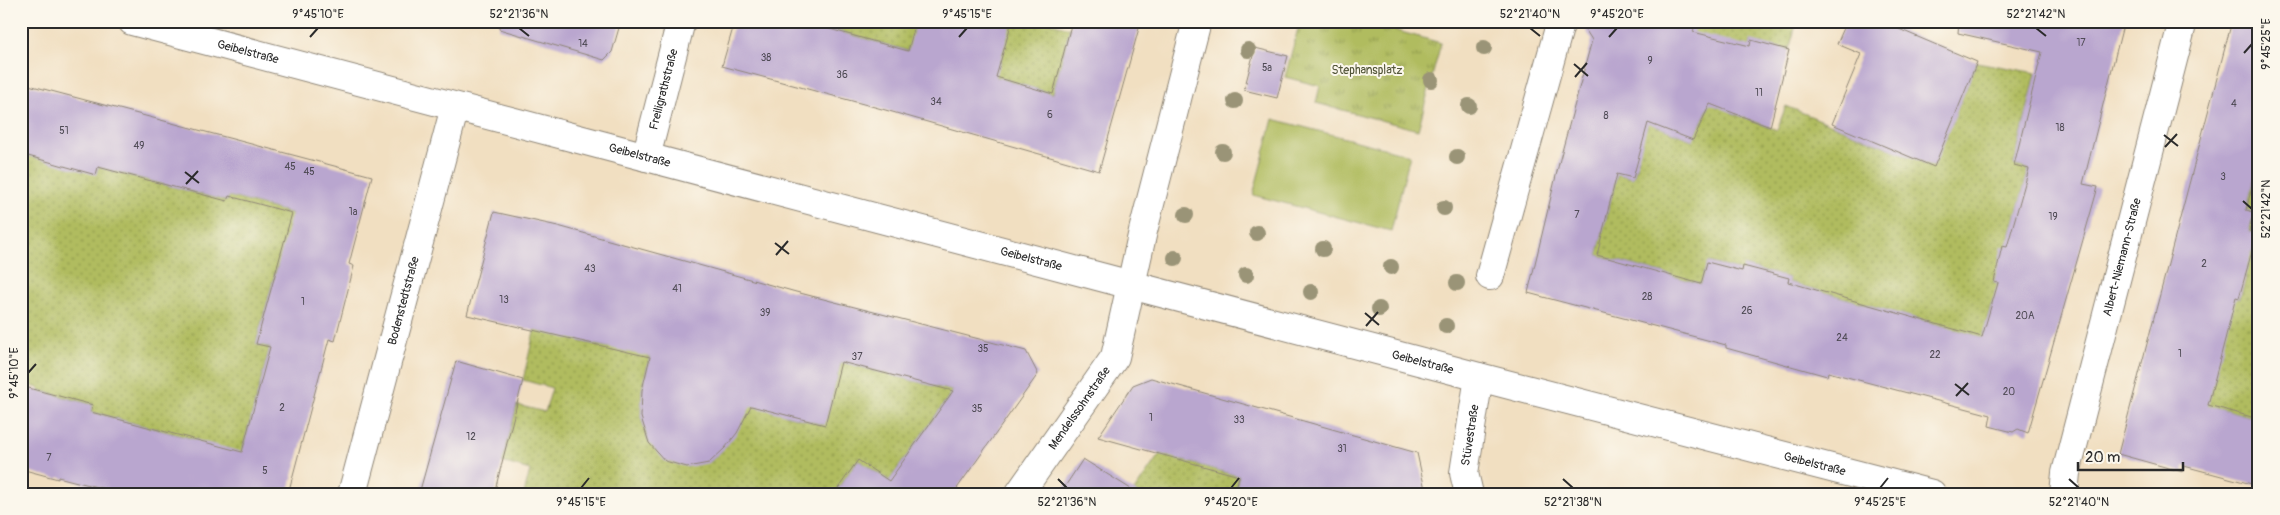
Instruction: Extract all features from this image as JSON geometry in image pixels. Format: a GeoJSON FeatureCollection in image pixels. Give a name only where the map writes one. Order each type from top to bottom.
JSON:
{"type":"FeatureCollection","features":[{"type":"Feature","properties":{"kind":"street","name":"Geibelstraße"},"geometry":{"type":"LineString","coordinates":[[132,21],[173,27],[455,107],[1479,377],[1932,494]]}},
{"type":"Feature","properties":{"kind":"street","name":"Freiligrathstraße"},"geometry":{"type":"LineString","coordinates":[[646,157],[682,21]]}},
{"type":"Feature","properties":{"kind":"street"},"geometry":{"type":"LineString","coordinates":[[1131,285],[1197,21]]}},
{"type":"Feature","properties":{"kind":"street"},"geometry":{"type":"LineString","coordinates":[[1490,276],[1561,21]]}},
{"type":"Feature","properties":{"kind":"street","name":"Albert-Niemann-Straße"},"geometry":{"type":"LineString","coordinates":[[2064,494],[2066,473],[2183,21]]}},
{"type":"Feature","properties":{"kind":"street","name":"Bodenstedtstraße"},"geometry":{"type":"LineString","coordinates":[[352,494],[455,107]]}},
{"type":"Feature","properties":{"kind":"street","name":"Mendelssohnstraße"},"geometry":{"type":"LineString","coordinates":[[1019,494],[1115,357],[1131,285]]}},
{"type":"Feature","properties":{"kind":"street","name":"Stüvestraße"},"geometry":{"type":"LineString","coordinates":[[1468,494],[1464,473],[1479,377]]}},
{"type":"Feature","properties":{"kind":"green space"},"geometry":{"type":"Polygon","coordinates":[[[803,21],[916,21],[920,54],[802,22],[803,21]]]}},
{"type":"Feature","properties":{"kind":"green space"},"geometry":{"type":"Polygon","coordinates":[[[966,21],[1044,21],[1070,28],[1053,94],[976,71],[966,21]]]}},
{"type":"Feature","properties":{"kind":"green space","name":"Stephansplatz"},"geometry":{"type":"Polygon","coordinates":[[[1300,21],[1361,21],[1441,43],[1418,130],[1316,103],[1320,86],[1285,77],[1300,21]]]}},
{"type":"Feature","properties":{"kind":"green space"},"geometry":{"type":"Polygon","coordinates":[[[1696,21],[1797,21],[1789,50],[1751,41],[1742,85],[1732,113],[1777,130],[1786,106],[1933,166],[1977,62],[2036,73],[2014,165],[2029,169],[2007,247],[1994,282],[2008,286],[2002,308],[1991,305],[1986,324],[1988,339],[1788,282],[1789,278],[1743,266],[1742,271],[1708,262],[1701,284],[1597,255],[1617,174],[1633,178],[1639,158],[1632,156],[1645,103],[1652,124],[1692,140],[1709,107],[1659,47],[1696,21]]]}},
{"type":"Feature","properties":{"kind":"green space"},"geometry":{"type":"Polygon","coordinates":[[[1273,119],[1410,155],[1391,231],[1253,195],[1273,119]]]}},
{"type":"Feature","properties":{"kind":"green space"},"geometry":{"type":"Polygon","coordinates":[[[21,154],[96,174],[98,167],[227,201],[229,196],[301,216],[276,270],[256,344],[270,347],[236,475],[193,439],[91,412],[93,405],[21,383],[21,154]]]}},
{"type":"Feature","properties":{"kind":"green space"},"geometry":{"type":"Polygon","coordinates":[[[2259,160],[2259,419],[2222,409],[2194,414],[2213,385],[2217,370],[2211,369],[2232,295],[2240,298],[2246,278],[2237,275],[2244,251],[2252,252],[2257,234],[2249,231],[2254,213],[2246,210],[2259,160]]]}},
{"type":"Feature","properties":{"kind":"green space"},"geometry":{"type":"Polygon","coordinates":[[[538,315],[582,342],[606,347],[614,315],[655,335],[642,390],[641,417],[649,443],[709,463],[730,441],[743,419],[760,365],[785,415],[824,425],[841,362],[953,391],[889,481],[858,460],[834,494],[524,494],[530,470],[502,462],[517,405],[545,412],[552,388],[523,380],[538,315]]]}},
{"type":"Feature","properties":{"kind":"green space"},"geometry":{"type":"Polygon","coordinates":[[[1166,445],[1181,460],[1239,476],[1235,494],[1139,494],[1134,491],[1166,445]]]}},
{"type":"Feature","properties":{"kind":"building"},"geometry":{"type":"Polygon","coordinates":[[[500,21],[621,21],[612,52],[604,60],[499,29],[500,21]]]}},
{"type":"Feature","properties":{"kind":"building"},"geometry":{"type":"Polygon","coordinates":[[[735,21],[801,21],[908,51],[916,21],[1012,21],[996,77],[1053,94],[1072,21],[1141,21],[1099,171],[882,109],[722,66],[735,21]]]}},
{"type":"Feature","properties":{"kind":"building"},"geometry":{"type":"Polygon","coordinates":[[[1580,21],[1696,21],[1693,32],[1750,46],[1751,40],[1789,50],[1770,127],[1710,104],[1693,140],[1648,123],[1633,178],[1617,174],[1597,255],[1701,284],[1707,262],[1742,271],[1743,266],[1789,278],[1788,282],[1982,337],[1998,283],[1994,282],[2002,246],[2007,247],[2029,169],[2014,165],[2042,52],[1958,33],[1959,21],[2124,21],[2083,184],[2098,187],[2028,433],[2018,429],[2013,432],[1989,426],[1991,415],[1828,372],[1827,376],[1726,348],[1726,345],[1528,293],[1560,159],[1592,40],[1580,21]]]}},
{"type":"Feature","properties":{"kind":"building"},"geometry":{"type":"Polygon","coordinates":[[[1847,21],[1880,21],[1977,62],[1934,167],[1832,124],[1861,54],[1837,44],[1847,21]]]}},
{"type":"Feature","properties":{"kind":"building"},"geometry":{"type":"Polygon","coordinates":[[[2232,21],[2259,21],[2259,160],[2246,210],[2254,212],[2249,231],[2257,233],[2239,298],[2236,297],[2208,405],[2259,419],[2259,486],[2184,466],[2183,472],[2118,454],[2232,21]]]}},
{"type":"Feature","properties":{"kind":"building"},"geometry":{"type":"Polygon","coordinates":[[[1255,48],[1288,56],[1277,98],[1244,90],[1255,48]]]}},
{"type":"Feature","properties":{"kind":"building"},"geometry":{"type":"Polygon","coordinates":[[[21,83],[372,176],[349,264],[354,266],[335,341],[329,339],[288,494],[124,494],[21,469],[21,386],[93,405],[91,412],[242,452],[270,347],[256,344],[292,213],[229,196],[227,201],[98,167],[96,175],[21,154],[21,83]]]}},
{"type":"Feature","properties":{"kind":"building"},"geometry":{"type":"Polygon","coordinates":[[[494,212],[558,226],[796,292],[1026,351],[1038,374],[953,494],[834,494],[858,460],[889,481],[953,391],[841,362],[825,425],[751,406],[737,433],[709,463],[687,467],[665,461],[649,443],[641,417],[642,390],[650,357],[467,315],[494,212]]]}},
{"type":"Feature","properties":{"kind":"building"},"geometry":{"type":"Polygon","coordinates":[[[456,361],[523,380],[494,494],[419,494],[456,361]]]}},
{"type":"Feature","properties":{"kind":"building"},"geometry":{"type":"Polygon","coordinates":[[[1151,378],[1417,453],[1426,494],[1235,494],[1239,476],[1098,437],[1133,385],[1151,378]]]}},
{"type":"Feature","properties":{"kind":"building"},"geometry":{"type":"Polygon","coordinates":[[[1083,459],[1139,494],[1060,494],[1083,459]]]}}]}
